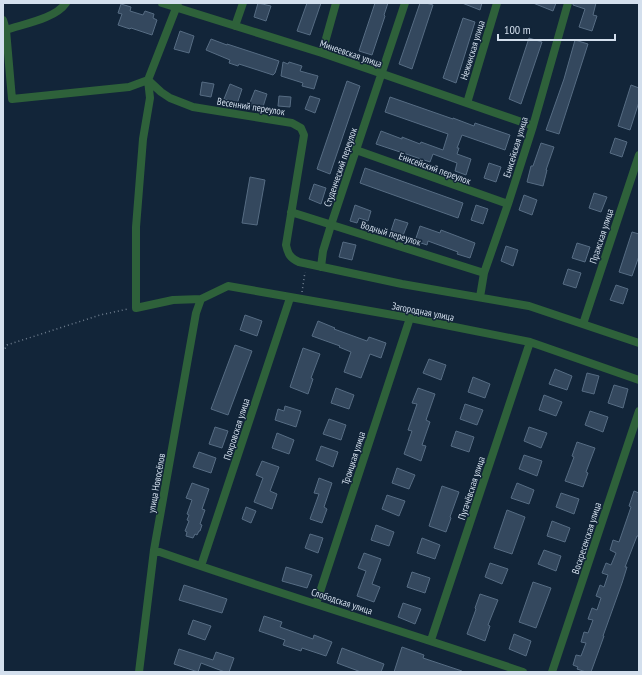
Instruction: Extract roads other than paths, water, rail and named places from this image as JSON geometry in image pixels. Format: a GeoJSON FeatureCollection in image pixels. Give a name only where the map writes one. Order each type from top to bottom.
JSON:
{"type":"FeatureCollection","features":[{"type":"Feature","properties":{"kind":"street"},"geometry":{"type":"LineString","coordinates":[[6,30],[43,18],[63,7],[66,3]]}},
{"type":"Feature","properties":{"kind":"street","name":"Минеевская улица"},"geometry":{"type":"LineString","coordinates":[[162,3],[178,5],[235,26],[322,53],[533,126]]}},
{"type":"Feature","properties":{"kind":"street"},"geometry":{"type":"LineString","coordinates":[[235,26],[243,3]]}},
{"type":"Feature","properties":{"kind":"street"},"geometry":{"type":"LineString","coordinates":[[322,53],[336,3]]}},
{"type":"Feature","properties":{"kind":"street","name":"Студенческий переулок"},"geometry":{"type":"LineString","coordinates":[[321,267],[323,251],[331,225],[405,3]]}},
{"type":"Feature","properties":{"kind":"street","name":"Нежинская улица"},"geometry":{"type":"LineString","coordinates":[[467,103],[497,3]]}},
{"type":"Feature","properties":{"kind":"street","name":"Енисейская улица"},"geometry":{"type":"LineString","coordinates":[[480,297],[484,273],[533,126],[568,3]]}},
{"type":"Feature","properties":{"kind":"street"},"geometry":{"type":"LineString","coordinates":[[178,5],[148,80],[150,98],[146,113],[143,139],[136,227],[136,308],[172,300],[202,299]]}},
{"type":"Feature","properties":{"kind":"street"},"geometry":{"type":"LineString","coordinates":[[3,20],[6,30],[12,98],[129,87],[148,80]]}},
{"type":"Feature","properties":{"kind":"street","name":"Весенний переулок"},"geometry":{"type":"LineString","coordinates":[[148,80],[170,98],[194,107],[292,123],[301,128],[304,135],[286,245],[288,254],[293,260],[321,267]]}},
{"type":"Feature","properties":{"kind":"street","name":"Енисейский переулок"},"geometry":{"type":"LineString","coordinates":[[356,150],[508,204]]}},
{"type":"Feature","properties":{"kind":"street","name":"Пражская улица"},"geometry":{"type":"LineString","coordinates":[[583,324],[639,155]]}},
{"type":"Feature","properties":{"kind":"street","name":"Водный переулок"},"geometry":{"type":"LineString","coordinates":[[291,212],[484,273]]}},
{"type":"Feature","properties":{"kind":"street"},"geometry":{"type":"LineString","coordinates":[[321,267],[402,284],[529,306],[639,343]]}},
{"type":"Feature","properties":{"kind":"street","name":"Загородная улица"},"geometry":{"type":"LineString","coordinates":[[202,299],[228,286],[410,318],[530,342],[639,380]]}},
{"type":"Feature","properties":{"kind":"street","name":"Покровская улица"},"geometry":{"type":"LineString","coordinates":[[201,566],[290,298]]}},
{"type":"Feature","properties":{"kind":"street","name":"улица Новосёлов"},"geometry":{"type":"LineString","coordinates":[[138,672],[154,550],[196,313],[202,299]]}},
{"type":"Feature","properties":{"kind":"street","name":"Троицкая улица"},"geometry":{"type":"LineString","coordinates":[[316,604],[410,318]]}},
{"type":"Feature","properties":{"kind":"street","name":"Пугачёвская улица"},"geometry":{"type":"LineString","coordinates":[[431,640],[530,342]]}},
{"type":"Feature","properties":{"kind":"street","name":"Воскресенская улица"},"geometry":{"type":"LineString","coordinates":[[552,672],[639,411]]}},
{"type":"Feature","properties":{"kind":"street","name":"Слободская улица"},"geometry":{"type":"LineString","coordinates":[[154,550],[316,604],[431,640],[523,672]]}}]}
